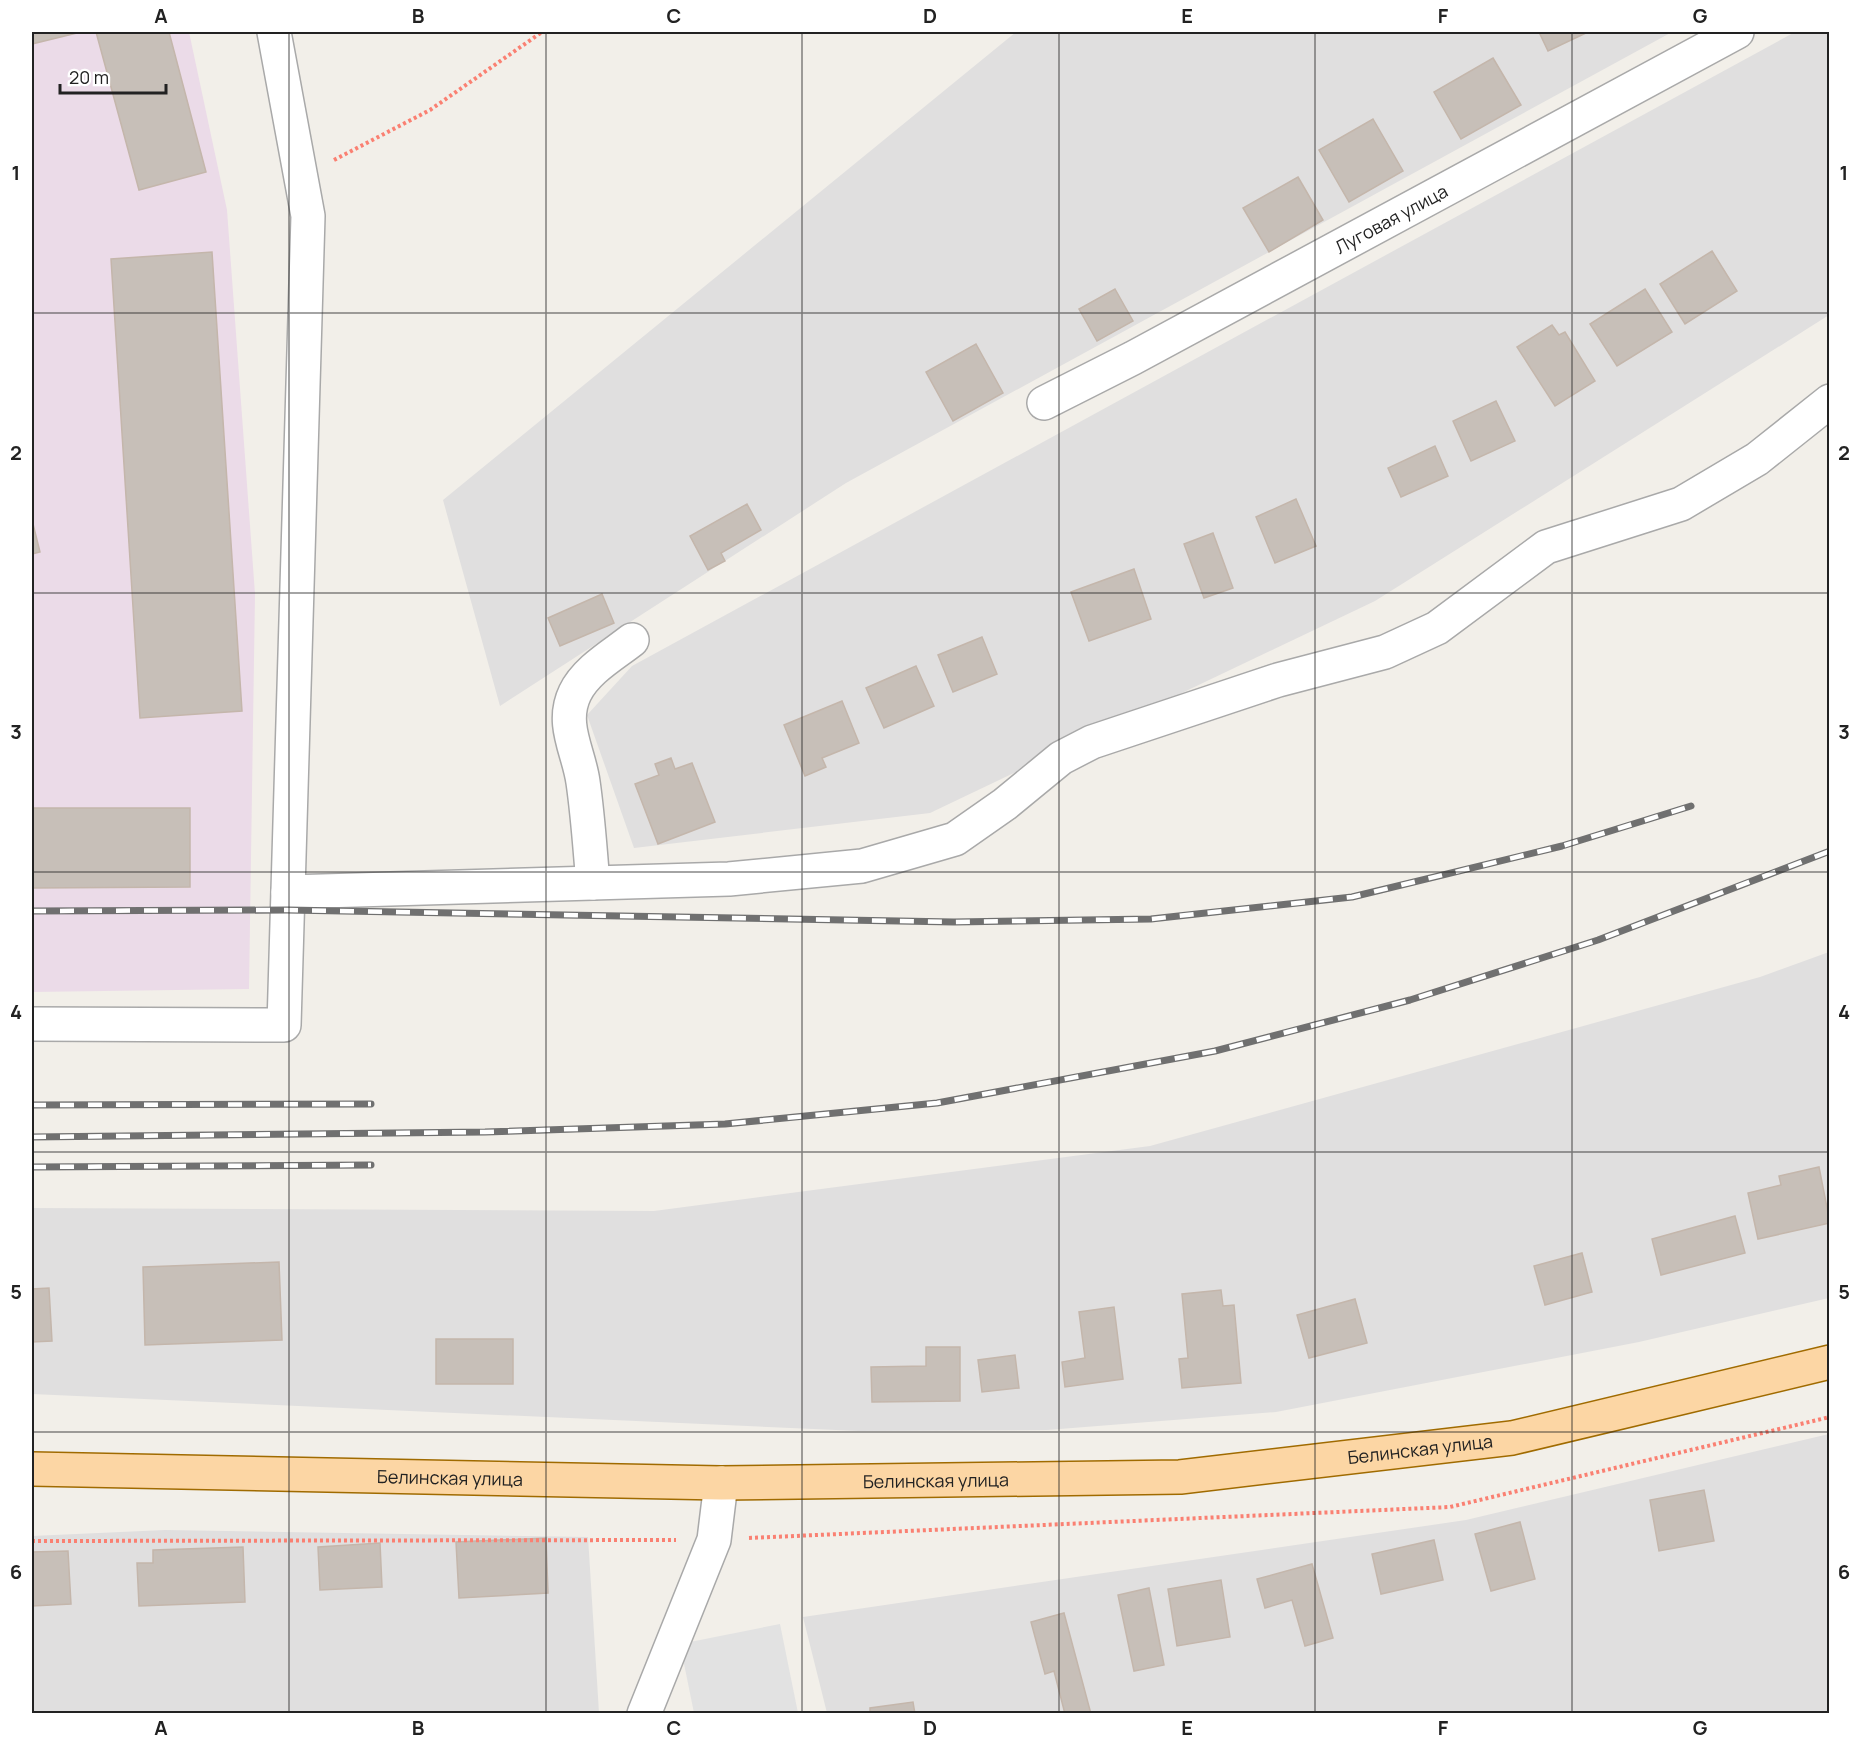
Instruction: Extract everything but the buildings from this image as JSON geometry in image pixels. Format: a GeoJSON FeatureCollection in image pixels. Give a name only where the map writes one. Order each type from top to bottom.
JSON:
{"type":"FeatureCollection","features":[{"type":"Feature","properties":{"kind":"main road","name":"Белинская улица"},"geometry":{"type":"LineString","coordinates":[[32,1469],[721,1483],[1180,1477],[1512,1438],[1830,1362]]}},
{"type":"Feature","properties":{"kind":"street"},"geometry":{"type":"LineString","coordinates":[[32,1024],[284,1025],[308,216],[274,32]]}},
{"type":"Feature","properties":{"kind":"street","name":"Луговая улица"},"geometry":{"type":"LineString","coordinates":[[1044,403],[1143,353],[1737,32]]}},
{"type":"Feature","properties":{"kind":"street"},"geometry":{"type":"LineString","coordinates":[[288,892],[729,879],[862,866],[955,839],[1005,804],[1061,758],[1092,742],[1278,680],[1385,652],[1437,628],[1546,547],[1681,504],[1757,459],[1830,401]]}},
{"type":"Feature","properties":{"kind":"street"},"geometry":{"type":"LineString","coordinates":[[593,883],[583,779],[571,738],[569,710],[576,691],[594,669],[632,640]]}},
{"type":"Feature","properties":{"kind":"street"},"geometry":{"type":"LineString","coordinates":[[644,1713],[714,1540],[721,1483]]}},
{"type":"Feature","properties":{"kind":"path"},"geometry":{"type":"LineString","coordinates":[[301,177],[430,110],[542,32]]}},
{"type":"Feature","properties":{"kind":"shaded area"},"geometry":{"type":"Polygon","coordinates":[[[32,32],[189,32],[227,210],[255,594],[249,989],[32,992],[32,32]]]}},
{"type":"Feature","properties":{"kind":"shaded area"},"geometry":{"type":"Polygon","coordinates":[[[1016,32],[1672,32],[846,483],[500,706],[443,500],[1016,32]]]}},
{"type":"Feature","properties":{"kind":"shaded area"},"geometry":{"type":"Polygon","coordinates":[[[1795,32],[1829,32],[1829,315],[1375,601],[930,813],[634,848],[587,715],[632,666],[1795,32]]]}},
{"type":"Feature","properties":{"kind":"shaded area"},"geometry":{"type":"Polygon","coordinates":[[[1829,952],[1829,1298],[1639,1342],[1276,1412],[1047,1430],[859,1431],[32,1394],[32,1208],[654,1211],[1150,1146],[1760,977],[1829,952]]]}},
{"type":"Feature","properties":{"kind":"shaded area"},"geometry":{"type":"Polygon","coordinates":[[[1829,1434],[1829,1713],[827,1713],[803,1617],[1466,1520],[1829,1434]]]}},
{"type":"Feature","properties":{"kind":"shaded area"},"geometry":{"type":"Polygon","coordinates":[[[165,1530],[588,1537],[599,1713],[32,1713],[32,1536],[165,1530]]]}},
{"type":"Feature","properties":{"kind":"shaded area"},"geometry":{"type":"Polygon","coordinates":[[[780,1624],[798,1713],[694,1713],[680,1644],[780,1624]]]}},
{"type":"Feature","properties":{"kind":"railway"},"geometry":{"type":"LineString","coordinates":[[32,911],[287,910],[954,922],[1151,919],[1352,897],[1562,846],[1691,806]]}},
{"type":"Feature","properties":{"kind":"railway"},"geometry":{"type":"LineString","coordinates":[[32,1137],[485,1132],[725,1124],[937,1103],[1215,1051],[1410,1000],[1598,940],[1830,851]]}},
{"type":"Feature","properties":{"kind":"railway"},"geometry":{"type":"LineString","coordinates":[[32,1105],[371,1104]]}},
{"type":"Feature","properties":{"kind":"railway"},"geometry":{"type":"LineString","coordinates":[[32,1167],[371,1165]]}}]}
